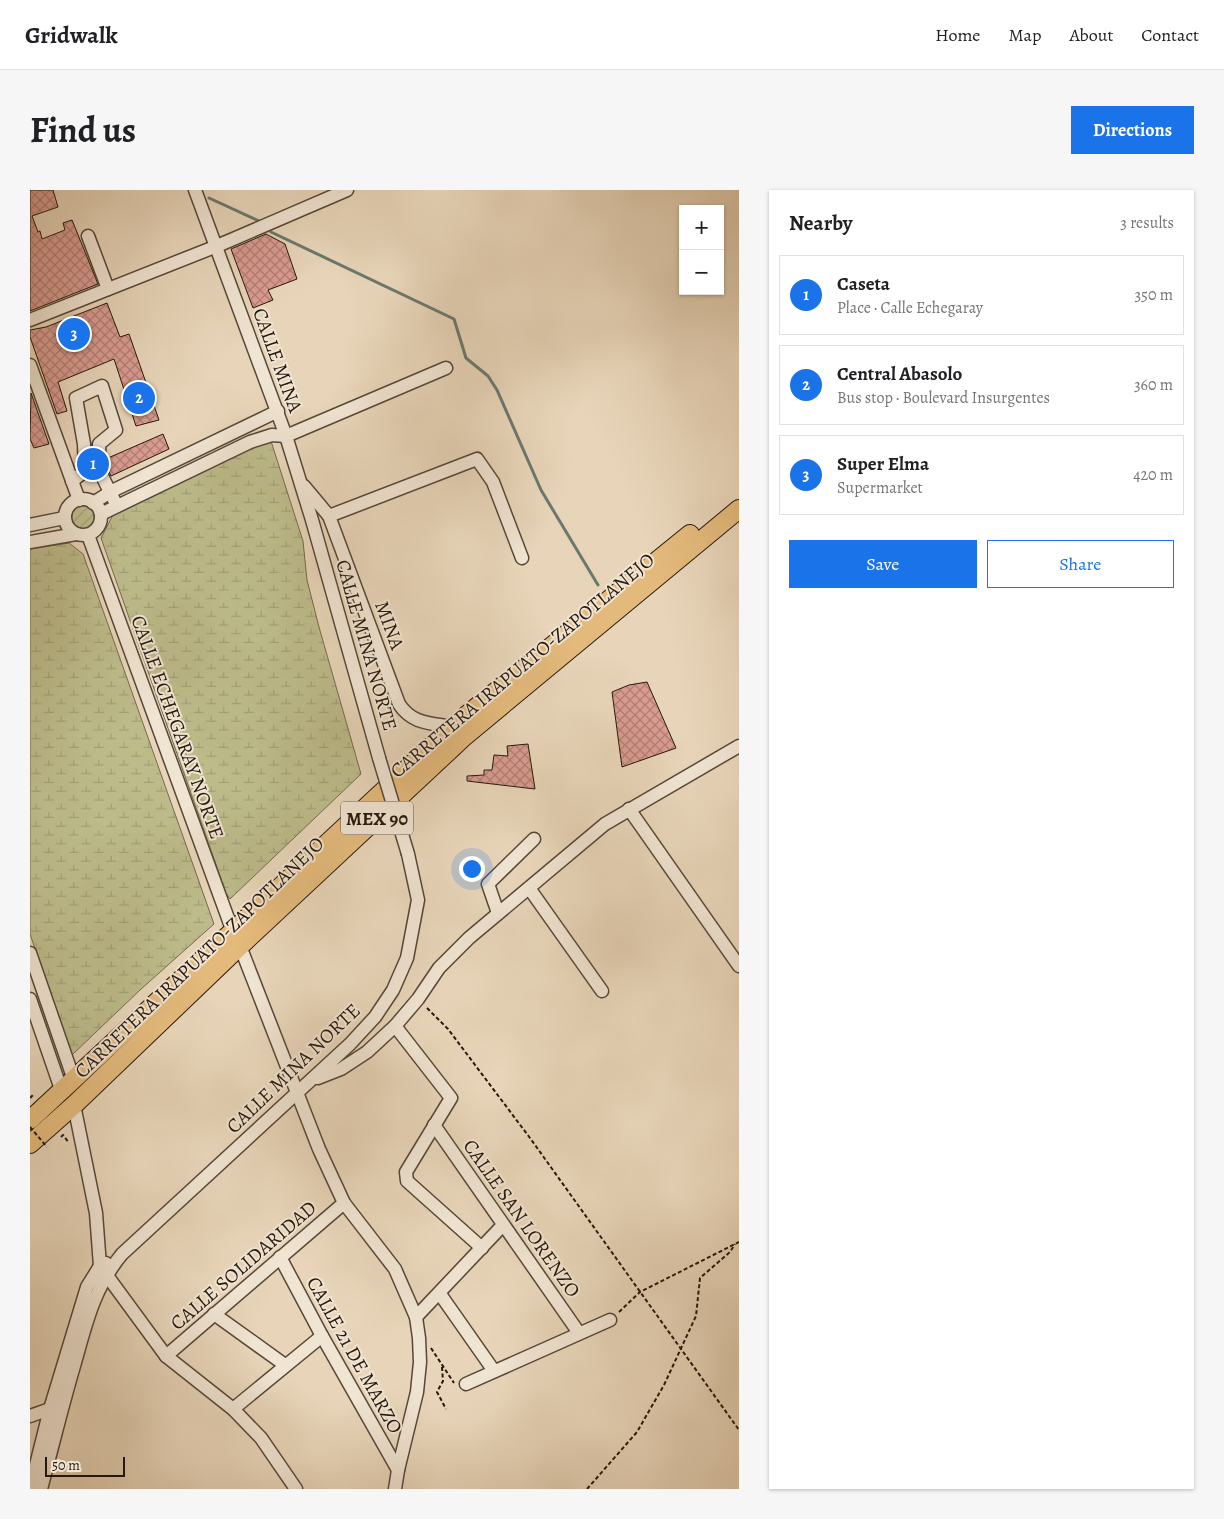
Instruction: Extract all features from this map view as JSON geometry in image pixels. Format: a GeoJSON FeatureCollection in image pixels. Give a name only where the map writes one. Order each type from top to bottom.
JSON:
{"type":"FeatureCollection","features":[{"type":"Feature","properties":{"kind":"highway","name":"MEX 90"},"geometry":{"type":"LineString","coordinates":[[30,1120],[237,939],[452,726],[739,495]]}},
{"type":"Feature","properties":{"kind":"highway","name":"CARRETERA IRAPUATO-ZAPOTLANEJO"},"geometry":{"type":"LineString","coordinates":[[30,1144],[74,1105],[237,939],[465,736],[739,509]]}},
{"type":"Feature","properties":{"kind":"street","name":"CALLE MINA"},"geometry":{"type":"LineString","coordinates":[[195,190],[286,436],[446,368]]}},
{"type":"Feature","properties":{"kind":"street"},"geometry":{"type":"LineString","coordinates":[[30,320],[217,246],[329,194],[347,190]]}},
{"type":"Feature","properties":{"kind":"street"},"geometry":{"type":"LineString","coordinates":[[88,236],[108,289]]}},
{"type":"Feature","properties":{"kind":"street"},"geometry":{"type":"LineString","coordinates":[[30,365],[79,500]]}},
{"type":"Feature","properties":{"kind":"street"},"geometry":{"type":"LineString","coordinates":[[72,481],[85,471],[84,444],[76,398],[102,386],[116,430],[99,444],[100,472],[116,506]]}},
{"type":"Feature","properties":{"kind":"street"},"geometry":{"type":"LineString","coordinates":[[97,508],[109,493],[278,411]]}},
{"type":"Feature","properties":{"kind":"street"},"geometry":{"type":"LineString","coordinates":[[82,534],[68,528],[64,518],[66,510],[71,503],[79,500],[97,508],[116,506],[250,442],[272,435],[286,436]]}},
{"type":"Feature","properties":{"kind":"street","name":"CALLE MINA NORTE"},"geometry":{"type":"LineString","coordinates":[[56,1410],[75,1343],[103,1270],[350,1044],[375,1017],[393,990],[406,958],[418,900],[408,854],[286,436]]}},
{"type":"Feature","properties":{"kind":"street"},"geometry":{"type":"LineString","coordinates":[[329,516],[477,459],[493,482],[522,558]]}},
{"type":"Feature","properties":{"kind":"street","name":"MINA"},"geometry":{"type":"LineString","coordinates":[[300,482],[329,516],[400,704],[407,716],[422,722],[452,726]]}},
{"type":"Feature","properties":{"kind":"street"},"geometry":{"type":"LineString","coordinates":[[30,542],[96,530],[100,522],[97,508]]}},
{"type":"Feature","properties":{"kind":"street"},"geometry":{"type":"LineString","coordinates":[[30,524],[64,518]]}},
{"type":"Feature","properties":{"kind":"street","name":"CALLE ECHEGARAY NORTE"},"geometry":{"type":"LineString","coordinates":[[82,534],[319,1149],[344,1203],[395,1269],[416,1318],[420,1338],[417,1392],[398,1470],[396,1489]]}},
{"type":"Feature","properties":{"kind":"street"},"geometry":{"type":"LineString","coordinates":[[309,1082],[341,1069],[367,1052],[395,1026],[418,1000],[439,968],[469,938],[605,824],[739,746]]}},
{"type":"Feature","properties":{"kind":"street"},"geometry":{"type":"LineString","coordinates":[[629,809],[738,961]]}},
{"type":"Feature","properties":{"kind":"street"},"geometry":{"type":"LineString","coordinates":[[498,914],[488,884],[534,839]]}},
{"type":"Feature","properties":{"kind":"street"},"geometry":{"type":"LineString","coordinates":[[529,888],[602,991]]}},
{"type":"Feature","properties":{"kind":"street"},"geometry":{"type":"LineString","coordinates":[[30,953],[68,1086]]}},
{"type":"Feature","properties":{"kind":"street"},"geometry":{"type":"LineString","coordinates":[[30,999],[68,1086]]}},
{"type":"Feature","properties":{"kind":"street"},"geometry":{"type":"LineString","coordinates":[[395,1026],[451,1098],[406,1172],[407,1181],[482,1248]]}},
{"type":"Feature","properties":{"kind":"street"},"geometry":{"type":"LineString","coordinates":[[74,1105],[96,1213],[103,1270],[166,1356],[233,1409],[261,1438],[296,1489]]}},
{"type":"Feature","properties":{"kind":"street","name":"CALLE SAN LORENZO"},"geometry":{"type":"LineString","coordinates":[[434,1125],[579,1333]]}},
{"type":"Feature","properties":{"kind":"street","name":"CALLE SOLIDARIDAD"},"geometry":{"type":"LineString","coordinates":[[166,1356],[344,1203]]}},
{"type":"Feature","properties":{"kind":"street"},"geometry":{"type":"LineString","coordinates":[[416,1318],[503,1225]]}},
{"type":"Feature","properties":{"kind":"street","name":"CALLE 21 DE MARZO"},"geometry":{"type":"LineString","coordinates":[[280,1257],[322,1336],[398,1470]]}},
{"type":"Feature","properties":{"kind":"street"},"geometry":{"type":"LineString","coordinates":[[440,1294],[494,1371]]}},
{"type":"Feature","properties":{"kind":"street"},"geometry":{"type":"LineString","coordinates":[[214,1314],[285,1365]]}},
{"type":"Feature","properties":{"kind":"street"},"geometry":{"type":"LineString","coordinates":[[466,1384],[610,1320]]}},
{"type":"Feature","properties":{"kind":"street"},"geometry":{"type":"LineString","coordinates":[[233,1409],[322,1336]]}},
{"type":"Feature","properties":{"kind":"street"},"geometry":{"type":"LineString","coordinates":[[30,1416],[56,1410]]}},
{"type":"Feature","properties":{"kind":"street"},"geometry":{"type":"LineString","coordinates":[[30,1489],[56,1410]]}},
{"type":"Feature","properties":{"kind":"street"},"geometry":{"type":"LineString","coordinates":[[41,1489],[56,1410]]}},
{"type":"Feature","properties":{"kind":"path"},"geometry":{"type":"LineString","coordinates":[[418,1000],[448,1029],[530,1138],[739,1430]]}},
{"type":"Feature","properties":{"kind":"path"},"geometry":{"type":"LineString","coordinates":[[30,1127],[47,1147]]}},
{"type":"Feature","properties":{"kind":"path"},"geometry":{"type":"LineString","coordinates":[[55,1141],[63,1135],[69,1143]]}},
{"type":"Feature","properties":{"kind":"path"},"geometry":{"type":"LineString","coordinates":[[610,1320],[640,1292],[739,1242]]}},
{"type":"Feature","properties":{"kind":"path"},"geometry":{"type":"LineString","coordinates":[[587,1489],[637,1432],[657,1394],[664,1385],[696,1316],[700,1278],[718,1264],[735,1244]]}},
{"type":"Feature","properties":{"kind":"path"},"geometry":{"type":"LineString","coordinates":[[420,1338],[433,1349],[456,1385],[466,1384]]}},
{"type":"Feature","properties":{"kind":"path"},"geometry":{"type":"LineString","coordinates":[[442,1365],[443,1381],[437,1392],[446,1409]]}},
{"type":"Feature","properties":{"kind":"green space"},"geometry":{"type":"Polygon","coordinates":[[[270,438],[303,541],[307,580],[361,774],[230,899],[226,893],[101,538],[114,513],[270,438]]]}},
{"type":"Feature","properties":{"kind":"green space"},"geometry":{"type":"Polygon","coordinates":[[[82,502],[88,503],[96,511],[96,523],[88,531],[82,532],[76,531],[68,523],[67,517],[68,511],[76,503],[82,502]]]}},
{"type":"Feature","properties":{"kind":"green space"},"geometry":{"type":"Polygon","coordinates":[[[69,543],[83,554],[214,924],[140,990],[72,1055],[30,934],[30,549],[69,543]]]}},
{"type":"Feature","properties":{"kind":"building"},"geometry":{"type":"Polygon","coordinates":[[[30,190],[53,190],[58,207],[32,216],[42,239],[65,230],[63,223],[72,220],[98,284],[30,311],[30,190]]]}},
{"type":"Feature","properties":{"kind":"building"},"geometry":{"type":"Polygon","coordinates":[[[266,234],[285,244],[297,279],[268,290],[273,300],[253,308],[231,249],[266,234]]]}},
{"type":"Feature","properties":{"kind":"building"},"geometry":{"type":"Polygon","coordinates":[[[107,303],[120,337],[129,334],[159,420],[136,426],[114,359],[58,382],[67,411],[57,414],[30,337],[30,330],[46,327],[107,303]]]}},
{"type":"Feature","properties":{"kind":"building"},"geometry":{"type":"Polygon","coordinates":[[[31,393],[49,444],[34,448],[30,439],[31,393]]]}},
{"type":"Feature","properties":{"kind":"building"},"geometry":{"type":"Polygon","coordinates":[[[163,434],[169,449],[111,476],[108,470],[108,458],[163,434]]]}},
{"type":"Feature","properties":{"kind":"building"},"geometry":{"type":"Polygon","coordinates":[[[647,682],[676,748],[622,767],[612,692],[629,685],[647,682]]]}},
{"type":"Feature","properties":{"kind":"building"},"geometry":{"type":"Polygon","coordinates":[[[528,744],[535,789],[467,781],[467,776],[484,775],[484,770],[492,770],[494,755],[508,756],[507,746],[528,744]]]}},
{"type":"Feature","properties":{"kind":"waterway"},"geometry":{"type":"LineString","coordinates":[[209,198],[259,221]]}},
{"type":"Feature","properties":{"kind":"waterway"},"geometry":{"type":"LineString","coordinates":[[271,232],[454,319],[466,358],[488,376],[497,390],[541,490],[598,585]]}},
{"type":"Feature","properties":{"kind":"place","name":"Super Elma"},"geometry":{"type":"Point","coordinates":[74,334]}},
{"type":"Feature","properties":{"kind":"place","name":"Central Abasolo"},"geometry":{"type":"Point","coordinates":[139,398]}},
{"type":"Feature","properties":{"kind":"place","name":"Caseta"},"geometry":{"type":"Point","coordinates":[93,464]}}]}
